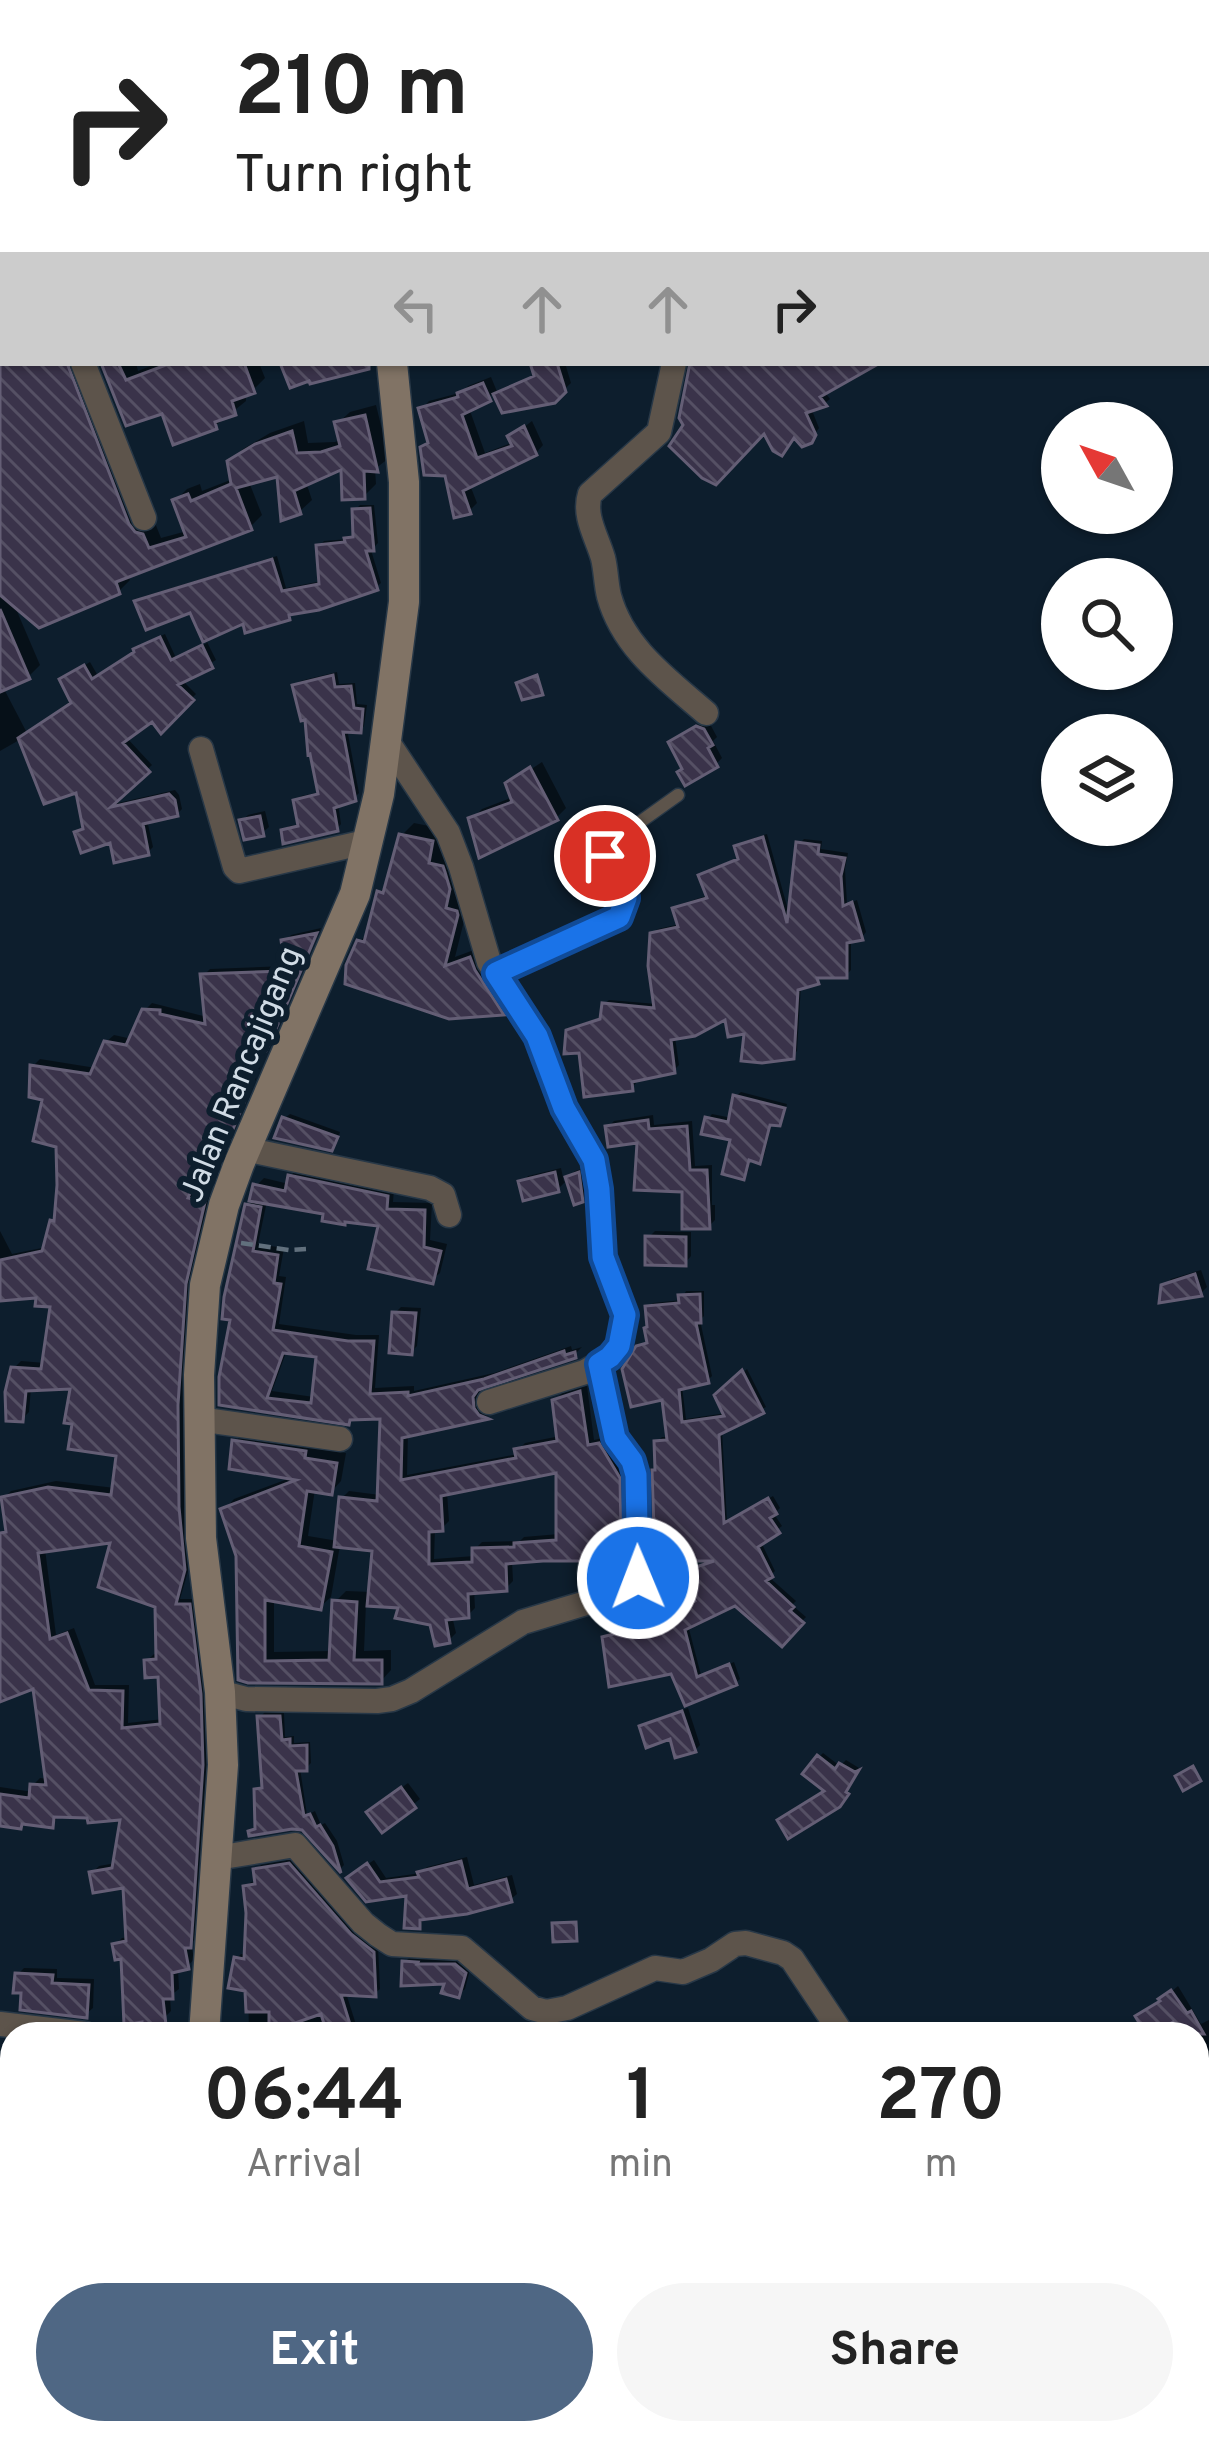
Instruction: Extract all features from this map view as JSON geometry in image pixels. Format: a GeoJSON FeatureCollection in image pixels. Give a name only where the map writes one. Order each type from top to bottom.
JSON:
{"type":"FeatureCollection","features":[{"type":"Feature","properties":{"kind":"main road","name":"Jalan Rancajigang"},"geometry":{"type":"LineString","coordinates":[[204,2022],[223,1781],[220,1692],[201,1538],[198,1419],[205,1285],[224,1205],[355,894],[370,841],[404,602],[404,482],[392,366]]}},
{"type":"Feature","properties":{"kind":"street"},"geometry":{"type":"LineString","coordinates":[[83,366],[144,518]]}},
{"type":"Feature","properties":{"kind":"street"},"geometry":{"type":"LineString","coordinates":[[673,366],[659,432],[590,494],[587,502],[610,600],[627,638],[706,713]]}},
{"type":"Feature","properties":{"kind":"street"},"geometry":{"type":"LineString","coordinates":[[387,741],[448,833],[485,954],[537,1036],[564,1108],[594,1160],[603,1257],[625,1315],[619,1346],[610,1357],[586,1372],[490,1402]]}},
{"type":"Feature","properties":{"kind":"street"},"geometry":{"type":"LineString","coordinates":[[201,749],[238,871],[370,841]]}},
{"type":"Feature","properties":{"kind":"street"},"geometry":{"type":"LineString","coordinates":[[245,1150],[430,1188],[443,1196],[449,1215]]}},
{"type":"Feature","properties":{"kind":"street"},"geometry":{"type":"LineString","coordinates":[[220,1692],[246,1699],[392,1699],[524,1622],[633,1585],[639,1572],[636,1475],[615,1438],[599,1364]]}},
{"type":"Feature","properties":{"kind":"street"},"geometry":{"type":"LineString","coordinates":[[198,1419],[340,1438]]}},
{"type":"Feature","properties":{"kind":"street"},"geometry":{"type":"LineString","coordinates":[[217,1858],[295,1845],[363,1923],[392,1944],[462,1948],[514,1995],[546,2012],[567,2008],[655,1967],[679,1973],[746,1943],[783,1953],[795,1963],[834,2022]]}},
{"type":"Feature","properties":{"kind":"lane"},"geometry":{"type":"LineString","coordinates":[[496,973],[619,917],[626,898],[604,850],[679,795]]}},
{"type":"Feature","properties":{"kind":"path"},"geometry":{"type":"LineString","coordinates":[[218,1240],[306,1249]]}},
{"type":"Feature","properties":{"kind":"building"},"geometry":{"type":"Polygon","coordinates":[[[0,366],[68,366],[129,524],[143,534],[149,548],[186,537],[172,500],[188,494],[191,501],[231,484],[227,461],[255,444],[292,431],[297,453],[340,446],[334,422],[365,415],[378,472],[364,471],[365,499],[342,500],[341,470],[294,491],[301,514],[281,521],[277,477],[236,488],[252,530],[116,582],[120,594],[39,628],[0,595],[0,366]]]}},
{"type":"Feature","properties":{"kind":"building"},"geometry":{"type":"Polygon","coordinates":[[[102,366],[119,366],[126,380],[163,366],[245,366],[255,393],[232,401],[236,415],[215,422],[217,429],[173,445],[162,414],[126,426],[102,366]]]}},
{"type":"Feature","properties":{"kind":"building"},"geometry":{"type":"Polygon","coordinates":[[[281,366],[369,366],[369,369],[290,388],[281,366]]]}},
{"type":"Feature","properties":{"kind":"building"},"geometry":{"type":"Polygon","coordinates":[[[531,366],[558,366],[566,392],[555,403],[502,413],[493,394],[534,376],[531,366]]]}},
{"type":"Feature","properties":{"kind":"building"},"geometry":{"type":"Polygon","coordinates":[[[689,366],[875,366],[820,397],[827,406],[806,413],[816,435],[812,443],[802,447],[794,438],[782,456],[773,451],[764,434],[716,485],[669,446],[683,425],[679,418],[689,366]]]}},
{"type":"Feature","properties":{"kind":"building"},"geometry":{"type":"Polygon","coordinates":[[[483,383],[491,401],[462,415],[477,458],[512,446],[507,436],[524,426],[537,455],[463,491],[471,514],[454,518],[445,476],[424,475],[420,447],[428,443],[418,408],[458,397],[457,393],[483,383]]]}},
{"type":"Feature","properties":{"kind":"building"},"geometry":{"type":"Polygon","coordinates":[[[370,508],[374,551],[366,551],[378,590],[245,633],[243,624],[203,642],[190,613],[146,630],[134,601],[272,559],[282,591],[319,584],[316,545],[353,537],[352,509],[370,508]]]}},
{"type":"Feature","properties":{"kind":"building"},"geometry":{"type":"Polygon","coordinates":[[[0,609],[30,679],[0,692],[0,609]]]}},
{"type":"Feature","properties":{"kind":"building"},"geometry":{"type":"Polygon","coordinates":[[[160,637],[171,660],[202,645],[213,668],[178,685],[194,700],[161,734],[152,722],[123,743],[150,772],[111,807],[169,794],[178,816],[143,824],[149,855],[114,863],[110,843],[81,853],[74,832],[83,829],[76,793],[44,804],[18,738],[71,703],[59,679],[84,665],[92,679],[133,649],[160,637]]]}},
{"type":"Feature","properties":{"kind":"building"},"geometry":{"type":"Polygon","coordinates":[[[333,675],[335,687],[351,686],[354,708],[363,709],[361,733],[343,732],[356,801],[334,808],[338,831],[283,844],[281,830],[298,826],[293,800],[318,794],[305,720],[301,721],[292,685],[333,675]]]}},
{"type":"Feature","properties":{"kind":"building"},"geometry":{"type":"Polygon","coordinates":[[[537,675],[543,695],[522,700],[516,683],[537,675]]]}},
{"type":"Feature","properties":{"kind":"building"},"geometry":{"type":"Polygon","coordinates":[[[696,726],[704,729],[713,745],[708,748],[718,767],[685,786],[668,742],[696,726]]]}},
{"type":"Feature","properties":{"kind":"building"},"geometry":{"type":"Polygon","coordinates":[[[530,767],[558,820],[479,858],[468,818],[512,802],[505,783],[530,767]]]}},
{"type":"Feature","properties":{"kind":"building"},"geometry":{"type":"Polygon","coordinates":[[[260,816],[264,836],[244,840],[239,820],[260,816]]]}},
{"type":"Feature","properties":{"kind":"building"},"geometry":{"type":"Polygon","coordinates":[[[399,834],[433,841],[429,863],[443,866],[450,889],[446,908],[458,915],[445,966],[470,957],[504,1015],[449,1019],[345,984],[346,965],[357,940],[364,942],[399,834]]]}},
{"type":"Feature","properties":{"kind":"building"},"geometry":{"type":"Polygon","coordinates":[[[763,837],[787,923],[796,842],[819,845],[818,854],[845,858],[843,906],[852,902],[863,940],[847,943],[847,978],[817,978],[819,984],[798,990],[794,1059],[741,1061],[744,1034],[728,1037],[725,1020],[695,1036],[671,1040],[675,1073],[632,1082],[633,1091],[584,1097],[579,1053],[564,1054],[566,1030],[600,1019],[602,1003],[654,1008],[648,966],[650,933],[678,927],[672,908],[707,898],[698,875],[738,859],[734,846],[763,837]]]}},
{"type":"Feature","properties":{"kind":"building"},"geometry":{"type":"Polygon","coordinates":[[[317,933],[266,1051],[261,1051],[228,1141],[212,1141],[188,1198],[205,1202],[186,1284],[178,1405],[185,1570],[176,1604],[190,1604],[201,1694],[203,1765],[191,1948],[185,1948],[189,1969],[172,1973],[173,1999],[163,1999],[166,2022],[124,2022],[121,1959],[115,1960],[112,1944],[126,1941],[123,1888],[93,1893],[89,1872],[112,1868],[120,1820],[88,1823],[87,1818],[54,1817],[53,1828],[0,1826],[0,1794],[29,1798],[30,1784],[46,1785],[33,1689],[0,1702],[0,1533],[6,1532],[1,1497],[48,1487],[111,1495],[116,1456],[68,1449],[72,1424],[64,1423],[70,1389],[26,1391],[23,1422],[6,1421],[5,1392],[11,1367],[41,1369],[50,1307],[35,1306],[36,1298],[0,1301],[0,1260],[42,1251],[50,1220],[54,1221],[56,1147],[33,1141],[42,1100],[29,1097],[30,1065],[90,1074],[104,1041],[126,1045],[142,1009],[205,1024],[200,974],[285,971],[281,940],[317,933]],[[110,1543],[38,1553],[50,1639],[67,1633],[89,1690],[123,1691],[122,1728],[160,1724],[158,1677],[145,1678],[144,1660],[156,1659],[155,1607],[98,1587],[110,1543]]]}},
{"type":"Feature","properties":{"kind":"building"},"geometry":{"type":"Polygon","coordinates":[[[733,1095],[785,1108],[780,1126],[770,1125],[760,1164],[749,1160],[744,1180],[722,1174],[730,1140],[701,1134],[705,1117],[728,1122],[733,1095]]]}},
{"type":"Feature","properties":{"kind":"building"},"geometry":{"type":"Polygon","coordinates":[[[282,1117],[338,1137],[332,1151],[274,1138],[282,1117]]]}},
{"type":"Feature","properties":{"kind":"building"},"geometry":{"type":"Polygon","coordinates":[[[648,1120],[649,1129],[687,1126],[690,1170],[707,1170],[710,1229],[682,1229],[682,1192],[634,1190],[637,1143],[608,1147],[605,1126],[648,1120]]]}},
{"type":"Feature","properties":{"kind":"building"},"geometry":{"type":"Polygon","coordinates":[[[555,1172],[559,1192],[523,1201],[518,1181],[555,1172]]]}},
{"type":"Feature","properties":{"kind":"building"},"geometry":{"type":"Polygon","coordinates":[[[579,1172],[583,1202],[574,1205],[565,1177],[579,1172]]]}},
{"type":"Feature","properties":{"kind":"building"},"geometry":{"type":"Polygon","coordinates":[[[288,1175],[388,1196],[387,1209],[425,1210],[424,1247],[441,1251],[433,1284],[368,1269],[378,1226],[322,1221],[323,1214],[249,1201],[253,1184],[285,1191],[288,1175]]]}},
{"type":"Feature","properties":{"kind":"building"},"geometry":{"type":"Polygon","coordinates":[[[245,1204],[261,1207],[253,1251],[278,1255],[274,1283],[281,1284],[273,1330],[374,1341],[370,1394],[408,1392],[408,1396],[484,1379],[564,1351],[565,1355],[575,1352],[576,1358],[478,1390],[474,1408],[489,1419],[402,1438],[401,1480],[516,1458],[514,1449],[557,1441],[552,1400],[580,1391],[588,1445],[599,1443],[620,1478],[621,1532],[613,1532],[613,1561],[506,1564],[507,1591],[468,1594],[469,1618],[446,1620],[450,1643],[435,1646],[430,1625],[395,1618],[398,1608],[367,1606],[372,1551],[334,1547],[339,1497],[377,1501],[380,1419],[350,1420],[349,1425],[219,1405],[230,1320],[222,1319],[245,1204]],[[283,1353],[267,1398],[311,1403],[316,1357],[283,1353]],[[556,1473],[441,1496],[443,1531],[429,1532],[429,1564],[472,1562],[472,1548],[556,1540],[556,1473]]]}},
{"type":"Feature","properties":{"kind":"building"},"geometry":{"type":"Polygon","coordinates":[[[645,1236],[686,1237],[686,1266],[645,1265],[645,1236]]]}},
{"type":"Feature","properties":{"kind":"building"},"geometry":{"type":"Polygon","coordinates":[[[1195,1274],[1202,1296],[1159,1303],[1161,1285],[1195,1274]]]}},
{"type":"Feature","properties":{"kind":"building"},"geometry":{"type":"Polygon","coordinates":[[[700,1294],[701,1323],[696,1323],[709,1383],[679,1390],[682,1422],[724,1416],[714,1395],[742,1370],[764,1413],[719,1435],[724,1523],[768,1498],[777,1514],[770,1518],[780,1533],[758,1547],[773,1577],[766,1581],[804,1623],[782,1647],[735,1606],[685,1630],[697,1677],[729,1664],[737,1685],[685,1706],[671,1674],[609,1687],[602,1637],[638,1628],[630,1606],[649,1589],[659,1617],[695,1601],[684,1571],[714,1561],[655,1561],[652,1470],[654,1441],[667,1440],[662,1400],[631,1407],[622,1369],[636,1346],[647,1343],[645,1306],[679,1303],[678,1295],[700,1294]]]}},
{"type":"Feature","properties":{"kind":"building"},"geometry":{"type":"Polygon","coordinates":[[[392,1312],[416,1313],[412,1355],[389,1353],[392,1312]]]}},
{"type":"Feature","properties":{"kind":"building"},"geometry":{"type":"Polygon","coordinates":[[[232,1440],[306,1451],[305,1458],[337,1463],[332,1495],[307,1491],[299,1546],[332,1552],[321,1610],[265,1600],[265,1661],[329,1660],[332,1600],[357,1602],[354,1660],[382,1660],[382,1684],[238,1680],[236,1556],[220,1509],[296,1480],[229,1469],[232,1440]]]}},
{"type":"Feature","properties":{"kind":"building"},"geometry":{"type":"Polygon","coordinates":[[[682,1711],[696,1752],[675,1758],[670,1739],[646,1748],[639,1726],[682,1711]]]}},
{"type":"Feature","properties":{"kind":"building"},"geometry":{"type":"Polygon","coordinates":[[[257,1716],[280,1716],[282,1740],[290,1739],[290,1746],[307,1745],[307,1771],[296,1771],[304,1816],[310,1814],[316,1827],[320,1825],[341,1873],[302,1830],[249,1836],[248,1831],[255,1829],[254,1789],[262,1788],[257,1716]]]}},
{"type":"Feature","properties":{"kind":"building"},"geometry":{"type":"Polygon","coordinates":[[[817,1755],[835,1769],[839,1763],[859,1770],[840,1807],[788,1839],[777,1820],[824,1791],[802,1774],[817,1755]]]}},
{"type":"Feature","properties":{"kind":"building"},"geometry":{"type":"Polygon","coordinates":[[[1193,1766],[1201,1781],[1183,1791],[1175,1776],[1193,1766]]]}},
{"type":"Feature","properties":{"kind":"building"},"geometry":{"type":"Polygon","coordinates":[[[401,1787],[416,1808],[382,1833],[366,1812],[401,1787]]]}},
{"type":"Feature","properties":{"kind":"building"},"geometry":{"type":"Polygon","coordinates":[[[461,1861],[468,1889],[506,1879],[512,1902],[420,1920],[420,1929],[404,1928],[406,1896],[366,1902],[346,1878],[367,1863],[380,1882],[419,1877],[417,1872],[461,1861]]]}},
{"type":"Feature","properties":{"kind":"building"},"geometry":{"type":"Polygon","coordinates":[[[289,1863],[351,1934],[374,1952],[376,1997],[341,1995],[349,2022],[323,2022],[321,2014],[298,2022],[269,2022],[269,2012],[246,2012],[245,1991],[228,1988],[234,1957],[244,1959],[243,1886],[255,1884],[253,1869],[289,1863]]]}},
{"type":"Feature","properties":{"kind":"building"},"geometry":{"type":"Polygon","coordinates":[[[576,1922],[577,1941],[553,1942],[552,1923],[576,1922]]]}},
{"type":"Feature","properties":{"kind":"building"},"geometry":{"type":"Polygon","coordinates":[[[402,1961],[455,1964],[466,1973],[459,1998],[441,1993],[444,1984],[401,1986],[402,1961]]]}},
{"type":"Feature","properties":{"kind":"building"},"geometry":{"type":"Polygon","coordinates":[[[15,1973],[53,1975],[52,1983],[89,1985],[87,2018],[20,2010],[21,1993],[13,1993],[15,1973]]]}},
{"type":"Feature","properties":{"kind":"building"},"geometry":{"type":"Polygon","coordinates":[[[1171,1990],[1197,2022],[1139,2022],[1135,2016],[1171,1990]]]}},
{"type":"Feature","properties":{"kind":"route"},"geometry":{"type":"LineString","coordinates":[[605,856],[625,891],[619,917],[496,973],[537,1036],[564,1108],[597,1171],[601,1248],[625,1315],[619,1346],[599,1364],[615,1438],[636,1475],[638,1578]]}}]}
